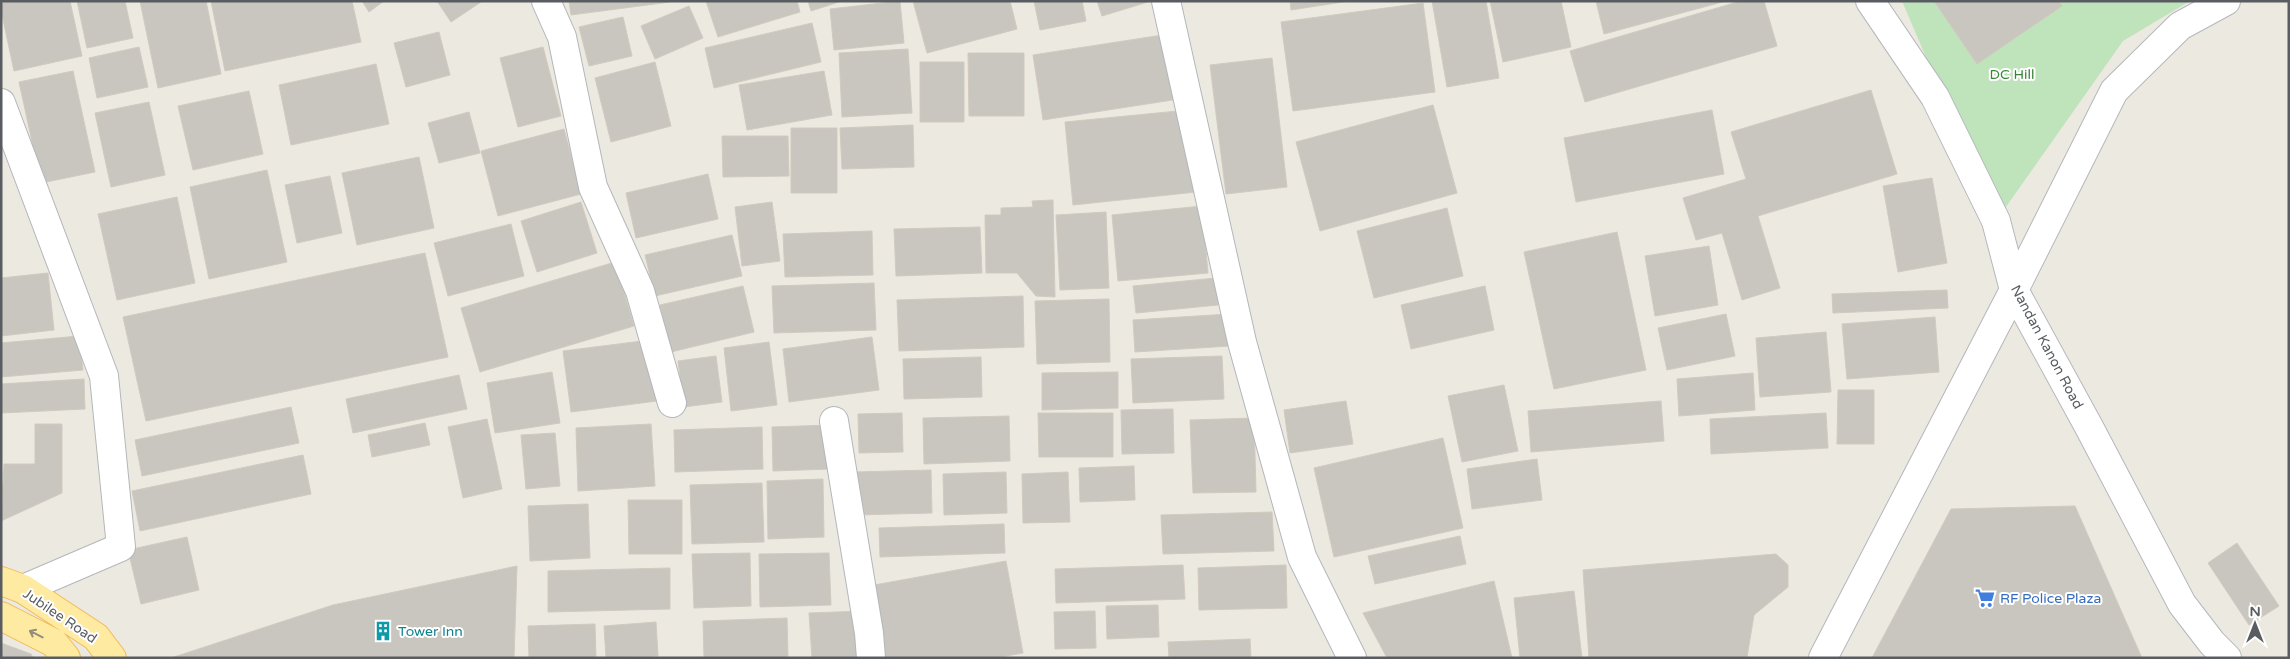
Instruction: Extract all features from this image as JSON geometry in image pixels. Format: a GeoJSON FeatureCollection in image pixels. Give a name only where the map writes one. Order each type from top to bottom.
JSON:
{"type":"FeatureCollection","features":[{"type":"Feature","properties":{"kind":"main road","name":"Jubilee Road"},"geometry":{"type":"LineString","coordinates":[[12,585],[96,637],[112,658]]}},
{"type":"Feature","properties":{"kind":"main road"},"geometry":{"type":"LineString","coordinates":[[1,616],[54,643],[66,658]]}},
{"type":"Feature","properties":{"kind":"street"},"geometry":{"type":"LineString","coordinates":[[546,1],[562,37],[593,187],[640,292],[672,403]]}},
{"type":"Feature","properties":{"kind":"street"},"geometry":{"type":"LineString","coordinates":[[1166,1],[1242,342],[1302,557],[1352,658]]}},
{"type":"Feature","properties":{"kind":"street","name":"Nandan Kanon Road"},"geometry":{"type":"LineString","coordinates":[[1870,1],[1935,97],[1996,221],[2014,290],[2182,604],[2212,643],[2227,658]]}},
{"type":"Feature","properties":{"kind":"street"},"geometry":{"type":"LineString","coordinates":[[1822,658],[2014,290],[2114,91],[2180,26],[2226,1]]}},
{"type":"Feature","properties":{"kind":"street"},"geometry":{"type":"LineString","coordinates":[[1,103],[104,376],[121,547],[12,585]]}},
{"type":"Feature","properties":{"kind":"street"},"geometry":{"type":"LineString","coordinates":[[834,421],[869,633],[871,658]]}},
{"type":"Feature","properties":{"kind":"green space","name":"DC Hill"},"geometry":{"type":"Polygon","coordinates":[[[1902,1],[2190,1],[2123,41],[1996,221],[1902,1]]]}},
{"type":"Feature","properties":{"kind":"building"},"geometry":{"type":"Polygon","coordinates":[[[1,1],[70,1],[82,56],[14,71],[1,10],[1,1]]]}},
{"type":"Feature","properties":{"kind":"building"},"geometry":{"type":"Polygon","coordinates":[[[77,1],[125,1],[133,38],[87,48],[77,1]]]}},
{"type":"Feature","properties":{"kind":"building"},"geometry":{"type":"Polygon","coordinates":[[[140,1],[206,1],[221,74],[158,88],[140,1]]]}},
{"type":"Feature","properties":{"kind":"building"},"geometry":{"type":"Polygon","coordinates":[[[211,1],[352,1],[361,42],[225,71],[211,1]]]}},
{"type":"Feature","properties":{"kind":"building"},"geometry":{"type":"Polygon","coordinates":[[[362,1],[384,1],[369,12],[362,1]]]}},
{"type":"Feature","properties":{"kind":"building"},"geometry":{"type":"Polygon","coordinates":[[[437,1],[480,1],[481,2],[451,22],[437,1]]]}},
{"type":"Feature","properties":{"kind":"building"},"geometry":{"type":"Polygon","coordinates":[[[569,1],[670,1],[670,2],[571,15],[569,1]]]}},
{"type":"Feature","properties":{"kind":"building"},"geometry":{"type":"Polygon","coordinates":[[[706,1],[797,1],[800,12],[718,37],[706,1]]]}},
{"type":"Feature","properties":{"kind":"building"},"geometry":{"type":"Polygon","coordinates":[[[808,1],[842,1],[811,11],[808,1]]]}},
{"type":"Feature","properties":{"kind":"building"},"geometry":{"type":"Polygon","coordinates":[[[900,1],[904,43],[834,50],[830,9],[900,1]]]}},
{"type":"Feature","properties":{"kind":"building"},"geometry":{"type":"Polygon","coordinates":[[[913,1],[1010,1],[1017,29],[927,53],[913,1]]]}},
{"type":"Feature","properties":{"kind":"building"},"geometry":{"type":"Polygon","coordinates":[[[1034,1],[1082,1],[1086,21],[1040,30],[1034,1]]]}},
{"type":"Feature","properties":{"kind":"building"},"geometry":{"type":"Polygon","coordinates":[[[1097,1],[1151,1],[1102,16],[1097,1]]]}},
{"type":"Feature","properties":{"kind":"building"},"geometry":{"type":"Polygon","coordinates":[[[1290,1],[1349,1],[1291,10],[1290,1]]]}},
{"type":"Feature","properties":{"kind":"building"},"geometry":{"type":"Polygon","coordinates":[[[1432,1],[1486,1],[1499,78],[1447,87],[1432,1]]]}},
{"type":"Feature","properties":{"kind":"building"},"geometry":{"type":"Polygon","coordinates":[[[1490,1],[1561,1],[1571,47],[1503,62],[1490,1]]]}},
{"type":"Feature","properties":{"kind":"building"},"geometry":{"type":"Polygon","coordinates":[[[1596,1],[1726,1],[1604,34],[1596,1]]]}},
{"type":"Feature","properties":{"kind":"building"},"geometry":{"type":"Polygon","coordinates":[[[1741,1],[1764,1],[1777,46],[1585,102],[1570,51],[1741,1]]]}},
{"type":"Feature","properties":{"kind":"building"},"geometry":{"type":"Polygon","coordinates":[[[1934,1],[2059,1],[2062,6],[1977,64],[1934,1]]]}},
{"type":"Feature","properties":{"kind":"building"},"geometry":{"type":"Polygon","coordinates":[[[1423,3],[1435,92],[1293,111],[1281,22],[1423,3]]]}},
{"type":"Feature","properties":{"kind":"building"},"geometry":{"type":"Polygon","coordinates":[[[689,6],[703,38],[655,59],[641,26],[689,6]]]}},
{"type":"Feature","properties":{"kind":"building"},"geometry":{"type":"Polygon","coordinates":[[[623,17],[632,56],[589,66],[579,27],[623,17]]]}},
{"type":"Feature","properties":{"kind":"building"},"geometry":{"type":"Polygon","coordinates":[[[812,23],[821,62],[714,88],[705,48],[812,23]]]}},
{"type":"Feature","properties":{"kind":"building"},"geometry":{"type":"Polygon","coordinates":[[[439,32],[450,75],[406,87],[394,43],[439,32]]]}},
{"type":"Feature","properties":{"kind":"building"},"geometry":{"type":"Polygon","coordinates":[[[1169,34],[1179,99],[1043,120],[1033,55],[1169,34]]]}},
{"type":"Feature","properties":{"kind":"building"},"geometry":{"type":"Polygon","coordinates":[[[139,47],[148,87],[97,98],[89,58],[139,47]]]}},
{"type":"Feature","properties":{"kind":"building"},"geometry":{"type":"Polygon","coordinates":[[[543,47],[561,116],[518,127],[500,58],[543,47]]]}},
{"type":"Feature","properties":{"kind":"building"},"geometry":{"type":"Polygon","coordinates":[[[908,49],[912,113],[842,117],[839,53],[908,49]]]}},
{"type":"Feature","properties":{"kind":"building"},"geometry":{"type":"Polygon","coordinates":[[[968,53],[1024,53],[1024,116],[969,116],[968,53]]]}},
{"type":"Feature","properties":{"kind":"building"},"geometry":{"type":"Polygon","coordinates":[[[1272,58],[1287,187],[1226,194],[1210,65],[1272,58]]]}},
{"type":"Feature","properties":{"kind":"building"},"geometry":{"type":"Polygon","coordinates":[[[655,62],[671,126],[611,142],[595,78],[655,62]]]}},
{"type":"Feature","properties":{"kind":"building"},"geometry":{"type":"Polygon","coordinates":[[[920,62],[964,62],[964,122],[920,122],[920,62]]]}},
{"type":"Feature","properties":{"kind":"building"},"geometry":{"type":"Polygon","coordinates":[[[376,64],[389,124],[291,145],[279,85],[376,64]]]}},
{"type":"Feature","properties":{"kind":"building"},"geometry":{"type":"Polygon","coordinates":[[[73,71],[95,172],[41,183],[19,82],[73,71]]]}},
{"type":"Feature","properties":{"kind":"building"},"geometry":{"type":"Polygon","coordinates":[[[824,71],[832,115],[747,130],[739,85],[824,71]]]}},
{"type":"Feature","properties":{"kind":"building"},"geometry":{"type":"Polygon","coordinates":[[[1871,90],[1897,174],[1758,216],[1780,288],[1742,300],[1722,233],[1696,240],[1683,198],[1746,179],[1731,132],[1871,90]]]}},
{"type":"Feature","properties":{"kind":"building"},"geometry":{"type":"Polygon","coordinates":[[[249,91],[263,154],[193,170],[178,106],[249,91]]]}},
{"type":"Feature","properties":{"kind":"building"},"geometry":{"type":"Polygon","coordinates":[[[149,102],[165,175],[111,187],[95,113],[149,102]]]}},
{"type":"Feature","properties":{"kind":"building"},"geometry":{"type":"Polygon","coordinates":[[[1433,105],[1457,193],[1320,231],[1296,142],[1433,105]]]}},
{"type":"Feature","properties":{"kind":"building"},"geometry":{"type":"Polygon","coordinates":[[[1188,110],[1196,192],[1073,205],[1065,122],[1188,110]]]}},
{"type":"Feature","properties":{"kind":"building"},"geometry":{"type":"Polygon","coordinates":[[[1712,110],[1724,174],[1576,202],[1564,138],[1712,110]]]}},
{"type":"Feature","properties":{"kind":"building"},"geometry":{"type":"Polygon","coordinates":[[[469,112],[480,153],[439,163],[428,123],[469,112]]]}},
{"type":"Feature","properties":{"kind":"building"},"geometry":{"type":"Polygon","coordinates":[[[913,125],[914,167],[842,169],[840,128],[913,125]]]}},
{"type":"Feature","properties":{"kind":"building"},"geometry":{"type":"Polygon","coordinates":[[[791,128],[837,128],[837,193],[791,193],[791,128]]]}},
{"type":"Feature","properties":{"kind":"building"},"geometry":{"type":"Polygon","coordinates":[[[564,129],[581,194],[498,216],[481,151],[564,129]]]}},
{"type":"Feature","properties":{"kind":"building"},"geometry":{"type":"Polygon","coordinates":[[[722,136],[788,136],[789,176],[723,177],[722,136]]]}},
{"type":"Feature","properties":{"kind":"building"},"geometry":{"type":"Polygon","coordinates":[[[419,157],[434,228],[357,245],[342,173],[419,157]]]}},
{"type":"Feature","properties":{"kind":"building"},"geometry":{"type":"Polygon","coordinates":[[[267,170],[287,262],[209,279],[190,187],[267,170]]]}},
{"type":"Feature","properties":{"kind":"building"},"geometry":{"type":"Polygon","coordinates":[[[708,174],[718,219],[636,238],[626,193],[708,174]]]}},
{"type":"Feature","properties":{"kind":"building"},"geometry":{"type":"Polygon","coordinates":[[[330,176],[342,233],[297,243],[285,185],[330,176]]]}},
{"type":"Feature","properties":{"kind":"building"},"geometry":{"type":"Polygon","coordinates":[[[1932,178],[1947,263],[1898,272],[1883,186],[1932,178]]]}},
{"type":"Feature","properties":{"kind":"building"},"geometry":{"type":"Polygon","coordinates":[[[177,197],[195,283],[117,300],[98,214],[177,197]]]}},
{"type":"Feature","properties":{"kind":"building"},"geometry":{"type":"Polygon","coordinates":[[[1053,200],[1055,297],[1036,296],[1017,273],[986,273],[985,215],[1001,215],[1001,208],[1033,207],[1032,201],[1053,200]]]}},
{"type":"Feature","properties":{"kind":"building"},"geometry":{"type":"Polygon","coordinates":[[[581,202],[597,253],[537,272],[521,221],[581,202]]]}},
{"type":"Feature","properties":{"kind":"building"},"geometry":{"type":"Polygon","coordinates":[[[772,202],[780,261],[742,266],[735,207],[772,202]]]}},
{"type":"Feature","properties":{"kind":"building"},"geometry":{"type":"Polygon","coordinates":[[[1202,206],[1208,273],[1118,281],[1112,215],[1202,206]]]}},
{"type":"Feature","properties":{"kind":"building"},"geometry":{"type":"Polygon","coordinates":[[[1447,208],[1463,276],[1374,298],[1357,231],[1447,208]]]}},
{"type":"Feature","properties":{"kind":"building"},"geometry":{"type":"Polygon","coordinates":[[[1106,212],[1109,288],[1060,290],[1056,215],[1106,212]]]}},
{"type":"Feature","properties":{"kind":"building"},"geometry":{"type":"Polygon","coordinates":[[[511,224],[524,276],[448,296],[434,243],[511,224]]]}},
{"type":"Feature","properties":{"kind":"building"},"geometry":{"type":"Polygon","coordinates":[[[980,227],[982,273],[896,276],[894,229],[980,227]]]}},
{"type":"Feature","properties":{"kind":"building"},"geometry":{"type":"Polygon","coordinates":[[[872,231],[873,275],[785,277],[783,234],[872,231]]]}},
{"type":"Feature","properties":{"kind":"building"},"geometry":{"type":"Polygon","coordinates":[[[1617,232],[1646,370],[1554,389],[1524,252],[1617,232]]]}},
{"type":"Feature","properties":{"kind":"building"},"geometry":{"type":"Polygon","coordinates":[[[732,235],[742,276],[655,296],[645,255],[732,235]]]}},
{"type":"Feature","properties":{"kind":"building"},"geometry":{"type":"Polygon","coordinates":[[[1709,246],[1718,305],[1655,316],[1645,256],[1709,246]]]}},
{"type":"Feature","properties":{"kind":"building"},"geometry":{"type":"Polygon","coordinates":[[[425,253],[448,357],[146,421],[123,317],[425,253]]]}},
{"type":"Feature","properties":{"kind":"building"},"geometry":{"type":"Polygon","coordinates":[[[615,262],[634,326],[480,372],[461,308],[615,262]]]}},
{"type":"Feature","properties":{"kind":"building"},"geometry":{"type":"Polygon","coordinates":[[[48,273],[54,330],[1,336],[1,278],[48,273]]]}},
{"type":"Feature","properties":{"kind":"building"},"geometry":{"type":"Polygon","coordinates":[[[1216,278],[1218,305],[1136,313],[1133,286],[1216,278]]]}},
{"type":"Feature","properties":{"kind":"building"},"geometry":{"type":"Polygon","coordinates":[[[874,283],[876,330],[774,333],[772,286],[874,283]]]}},
{"type":"Feature","properties":{"kind":"building"},"geometry":{"type":"Polygon","coordinates":[[[743,286],[754,332],[671,352],[660,305],[743,286]]]}},
{"type":"Feature","properties":{"kind":"building"},"geometry":{"type":"Polygon","coordinates":[[[1485,286],[1494,330],[1411,349],[1401,305],[1485,286]]]}},
{"type":"Feature","properties":{"kind":"building"},"geometry":{"type":"Polygon","coordinates":[[[1947,290],[1948,308],[1833,313],[1832,294],[1947,290]]]}},
{"type":"Feature","properties":{"kind":"building"},"geometry":{"type":"Polygon","coordinates":[[[1023,296],[1024,347],[899,351],[897,300],[1023,296]]]}},
{"type":"Feature","properties":{"kind":"building"},"geometry":{"type":"Polygon","coordinates":[[[1109,299],[1110,362],[1037,364],[1035,301],[1109,299]]]}},
{"type":"Feature","properties":{"kind":"building"},"geometry":{"type":"Polygon","coordinates":[[[1229,314],[1230,346],[1135,352],[1133,320],[1229,314]]]}},
{"type":"Feature","properties":{"kind":"building"},"geometry":{"type":"Polygon","coordinates":[[[1726,314],[1735,356],[1667,370],[1658,328],[1726,314]]]}},
{"type":"Feature","properties":{"kind":"building"},"geometry":{"type":"Polygon","coordinates":[[[1935,317],[1939,372],[1847,379],[1842,324],[1935,317]]]}},
{"type":"Feature","properties":{"kind":"building"},"geometry":{"type":"Polygon","coordinates":[[[1826,332],[1831,392],[1760,397],[1756,338],[1826,332]]]}},
{"type":"Feature","properties":{"kind":"building"},"geometry":{"type":"Polygon","coordinates":[[[79,336],[83,370],[1,377],[1,343],[79,336]]]}},
{"type":"Feature","properties":{"kind":"building"},"geometry":{"type":"Polygon","coordinates":[[[872,337],[879,390],[789,402],[783,349],[872,337]]]}},
{"type":"Feature","properties":{"kind":"building"},"geometry":{"type":"Polygon","coordinates":[[[650,340],[657,401],[571,412],[563,351],[650,340]]]}},
{"type":"Feature","properties":{"kind":"building"},"geometry":{"type":"Polygon","coordinates":[[[769,342],[777,405],[731,411],[724,348],[769,342]]]}},
{"type":"Feature","properties":{"kind":"building"},"geometry":{"type":"Polygon","coordinates":[[[716,356],[722,402],[684,407],[678,361],[716,356]]]}},
{"type":"Feature","properties":{"kind":"building"},"geometry":{"type":"Polygon","coordinates":[[[1222,356],[1224,399],[1133,403],[1131,359],[1222,356]]]}},
{"type":"Feature","properties":{"kind":"building"},"geometry":{"type":"Polygon","coordinates":[[[981,357],[982,397],[904,399],[903,359],[981,357]]]}},
{"type":"Feature","properties":{"kind":"building"},"geometry":{"type":"Polygon","coordinates":[[[552,372],[560,423],[495,433],[487,383],[552,372]]]}},
{"type":"Feature","properties":{"kind":"building"},"geometry":{"type":"Polygon","coordinates":[[[1118,372],[1118,408],[1042,410],[1042,373],[1118,372]]]}},
{"type":"Feature","properties":{"kind":"building"},"geometry":{"type":"Polygon","coordinates":[[[1753,373],[1755,410],[1679,416],[1677,379],[1753,373]]]}},
{"type":"Feature","properties":{"kind":"building"},"geometry":{"type":"Polygon","coordinates":[[[459,375],[467,409],[353,433],[346,399],[459,375]]]}},
{"type":"Feature","properties":{"kind":"building"},"geometry":{"type":"Polygon","coordinates":[[[84,379],[85,409],[1,413],[1,384],[84,379]]]}},
{"type":"Feature","properties":{"kind":"building"},"geometry":{"type":"Polygon","coordinates":[[[1504,385],[1518,451],[1462,462],[1448,396],[1504,385]]]}},
{"type":"Feature","properties":{"kind":"building"},"geometry":{"type":"Polygon","coordinates":[[[1838,390],[1874,390],[1874,444],[1837,444],[1838,390]]]}},
{"type":"Feature","properties":{"kind":"building"},"geometry":{"type":"Polygon","coordinates":[[[1346,401],[1353,444],[1290,453],[1284,410],[1346,401]]]}},
{"type":"Feature","properties":{"kind":"building"},"geometry":{"type":"Polygon","coordinates":[[[1661,401],[1664,441],[1531,452],[1528,411],[1661,401]]]}},
{"type":"Feature","properties":{"kind":"building"},"geometry":{"type":"Polygon","coordinates":[[[291,407],[299,443],[142,476],[135,440],[291,407]]]}},
{"type":"Feature","properties":{"kind":"building"},"geometry":{"type":"Polygon","coordinates":[[[1173,409],[1174,453],[1122,454],[1121,410],[1173,409]]]}},
{"type":"Feature","properties":{"kind":"building"},"geometry":{"type":"Polygon","coordinates":[[[902,413],[903,452],[859,453],[858,414],[902,413]]]}},
{"type":"Feature","properties":{"kind":"building"},"geometry":{"type":"Polygon","coordinates":[[[1038,413],[1113,413],[1113,457],[1039,457],[1038,413]]]}},
{"type":"Feature","properties":{"kind":"building"},"geometry":{"type":"Polygon","coordinates":[[[1826,413],[1828,448],[1711,454],[1710,419],[1826,413]]]}},
{"type":"Feature","properties":{"kind":"building"},"geometry":{"type":"Polygon","coordinates":[[[1009,416],[1010,461],[924,464],[923,418],[1009,416]]]}},
{"type":"Feature","properties":{"kind":"building"},"geometry":{"type":"Polygon","coordinates":[[[1254,418],[1256,492],[1193,493],[1190,420],[1254,418]]]}},
{"type":"Feature","properties":{"kind":"building"},"geometry":{"type":"Polygon","coordinates":[[[487,419],[502,489],[463,498],[448,427],[487,419]]]}},
{"type":"Feature","properties":{"kind":"building"},"geometry":{"type":"Polygon","coordinates":[[[425,423],[430,445],[372,457],[368,435],[425,423]]]}},
{"type":"Feature","properties":{"kind":"building"},"geometry":{"type":"Polygon","coordinates":[[[35,424],[62,424],[62,493],[1,521],[4,464],[35,464],[35,424]]]}},
{"type":"Feature","properties":{"kind":"building"},"geometry":{"type":"Polygon","coordinates":[[[651,424],[655,486],[578,491],[576,428],[651,424]]]}},
{"type":"Feature","properties":{"kind":"building"},"geometry":{"type":"Polygon","coordinates":[[[830,425],[831,469],[773,471],[772,427],[830,425]]]}},
{"type":"Feature","properties":{"kind":"building"},"geometry":{"type":"Polygon","coordinates":[[[762,427],[763,469],[675,472],[674,430],[762,427]]]}},
{"type":"Feature","properties":{"kind":"building"},"geometry":{"type":"Polygon","coordinates":[[[555,433],[560,486],[526,489],[521,435],[555,433]]]}},
{"type":"Feature","properties":{"kind":"building"},"geometry":{"type":"Polygon","coordinates":[[[1443,438],[1463,528],[1334,557],[1314,468],[1443,438]]]}},
{"type":"Feature","properties":{"kind":"building"},"geometry":{"type":"Polygon","coordinates":[[[303,455],[311,494],[140,531],[132,491],[303,455]]]}},
{"type":"Feature","properties":{"kind":"building"},"geometry":{"type":"Polygon","coordinates":[[[1537,459],[1542,500],[1472,509],[1467,469],[1537,459]]]}},
{"type":"Feature","properties":{"kind":"building"},"geometry":{"type":"Polygon","coordinates":[[[1134,466],[1135,500],[1080,502],[1079,468],[1134,466]]]}},
{"type":"Feature","properties":{"kind":"building"},"geometry":{"type":"Polygon","coordinates":[[[931,470],[932,513],[857,515],[855,472],[931,470]]]}},
{"type":"Feature","properties":{"kind":"building"},"geometry":{"type":"Polygon","coordinates":[[[1006,472],[1007,513],[944,515],[943,474],[1006,472]]]}},
{"type":"Feature","properties":{"kind":"building"},"geometry":{"type":"Polygon","coordinates":[[[1068,472],[1070,522],[1023,523],[1022,474],[1068,472]]]}},
{"type":"Feature","properties":{"kind":"building"},"geometry":{"type":"Polygon","coordinates":[[[823,479],[824,537],[768,539],[767,481],[823,479]]]}},
{"type":"Feature","properties":{"kind":"building"},"geometry":{"type":"Polygon","coordinates":[[[762,483],[764,542],[692,544],[690,485],[762,483]]]}},
{"type":"Feature","properties":{"kind":"building"},"geometry":{"type":"Polygon","coordinates":[[[628,500],[682,500],[682,554],[629,554],[628,500]]]}},
{"type":"Feature","properties":{"kind":"building"},"geometry":{"type":"Polygon","coordinates":[[[588,504],[590,558],[530,561],[528,506],[588,504]]]}},
{"type":"Feature","properties":{"kind":"building"},"geometry":{"type":"Polygon","coordinates":[[[2075,506],[2142,658],[1872,658],[1951,509],[2075,506]]]}},
{"type":"Feature","properties":{"kind":"building"},"geometry":{"type":"Polygon","coordinates":[[[1272,512],[1274,551],[1163,554],[1161,515],[1272,512]]]}},
{"type":"Feature","properties":{"kind":"building"},"geometry":{"type":"Polygon","coordinates":[[[1004,524],[1005,553],[880,557],[879,528],[1004,524]]]}},
{"type":"Feature","properties":{"kind":"building"},"geometry":{"type":"Polygon","coordinates":[[[1460,536],[1466,564],[1375,584],[1368,556],[1460,536]]]}},
{"type":"Feature","properties":{"kind":"building"},"geometry":{"type":"Polygon","coordinates":[[[187,537],[199,590],[141,604],[128,550],[187,537]]]}},
{"type":"Feature","properties":{"kind":"building"},"geometry":{"type":"Polygon","coordinates":[[[2237,543],[2279,606],[2249,625],[2208,563],[2237,543]]]}},
{"type":"Feature","properties":{"kind":"building"},"geometry":{"type":"Polygon","coordinates":[[[750,553],[751,606],[694,608],[692,554],[750,553]]]}},
{"type":"Feature","properties":{"kind":"building"},"geometry":{"type":"Polygon","coordinates":[[[829,553],[831,605],[760,607],[759,554],[829,553]]]}},
{"type":"Feature","properties":{"kind":"building"},"geometry":{"type":"Polygon","coordinates":[[[1776,554],[1788,565],[1788,587],[1754,615],[1747,657],[1589,658],[1583,570],[1776,554]]]}},
{"type":"Feature","properties":{"kind":"building"},"geometry":{"type":"Polygon","coordinates":[[[1006,561],[1023,653],[995,658],[882,658],[869,586],[1006,561]]]}},
{"type":"Feature","properties":{"kind":"building"},"geometry":{"type":"Polygon","coordinates":[[[1183,565],[1185,599],[1056,603],[1055,569],[1183,565]]]}},
{"type":"Feature","properties":{"kind":"building"},"geometry":{"type":"Polygon","coordinates":[[[1286,565],[1287,608],[1199,610],[1198,568],[1286,565]]]}},
{"type":"Feature","properties":{"kind":"building","name":"Tower Inn"},"geometry":{"type":"Polygon","coordinates":[[[517,566],[514,658],[171,658],[333,605],[517,566]]]}},
{"type":"Feature","properties":{"kind":"building"},"geometry":{"type":"Polygon","coordinates":[[[670,568],[670,609],[548,612],[548,571],[670,568]]]}},
{"type":"Feature","properties":{"kind":"building"},"geometry":{"type":"Polygon","coordinates":[[[1494,581],[1512,658],[1387,658],[1363,613],[1494,581]]]}},
{"type":"Feature","properties":{"kind":"building"},"geometry":{"type":"Polygon","coordinates":[[[1574,591],[1582,658],[1520,658],[1514,598],[1574,591]]]}},
{"type":"Feature","properties":{"kind":"building"},"geometry":{"type":"Polygon","coordinates":[[[1158,605],[1159,637],[1107,639],[1106,606],[1158,605]]]}},
{"type":"Feature","properties":{"kind":"building"},"geometry":{"type":"Polygon","coordinates":[[[864,611],[867,658],[812,658],[809,613],[864,611]]]}},
{"type":"Feature","properties":{"kind":"building"},"geometry":{"type":"Polygon","coordinates":[[[1095,611],[1096,648],[1055,649],[1054,612],[1095,611]]]}},
{"type":"Feature","properties":{"kind":"building"},"geometry":{"type":"Polygon","coordinates":[[[787,618],[788,658],[704,658],[703,621],[787,618]]]}},
{"type":"Feature","properties":{"kind":"building"},"geometry":{"type":"Polygon","coordinates":[[[656,622],[658,656],[606,658],[604,626],[656,622]]]}},
{"type":"Feature","properties":{"kind":"building"},"geometry":{"type":"Polygon","coordinates":[[[595,624],[596,658],[529,658],[528,626],[595,624]]]}},
{"type":"Feature","properties":{"kind":"building"},"geometry":{"type":"Polygon","coordinates":[[[1250,639],[1251,658],[1169,658],[1168,642],[1250,639]]]}},
{"type":"Feature","properties":{"kind":"building"},"geometry":{"type":"Polygon","coordinates":[[[1,643],[31,654],[33,658],[1,658],[1,643]]]}},
{"type":"Feature","properties":{"kind":"place","name":"RF Police Plaza"},"geometry":{"type":"Point","coordinates":[1985,598]}},
{"type":"Feature","properties":{"kind":"place","name":"Tower Inn"},"geometry":{"type":"Point","coordinates":[383,631]}}]}
